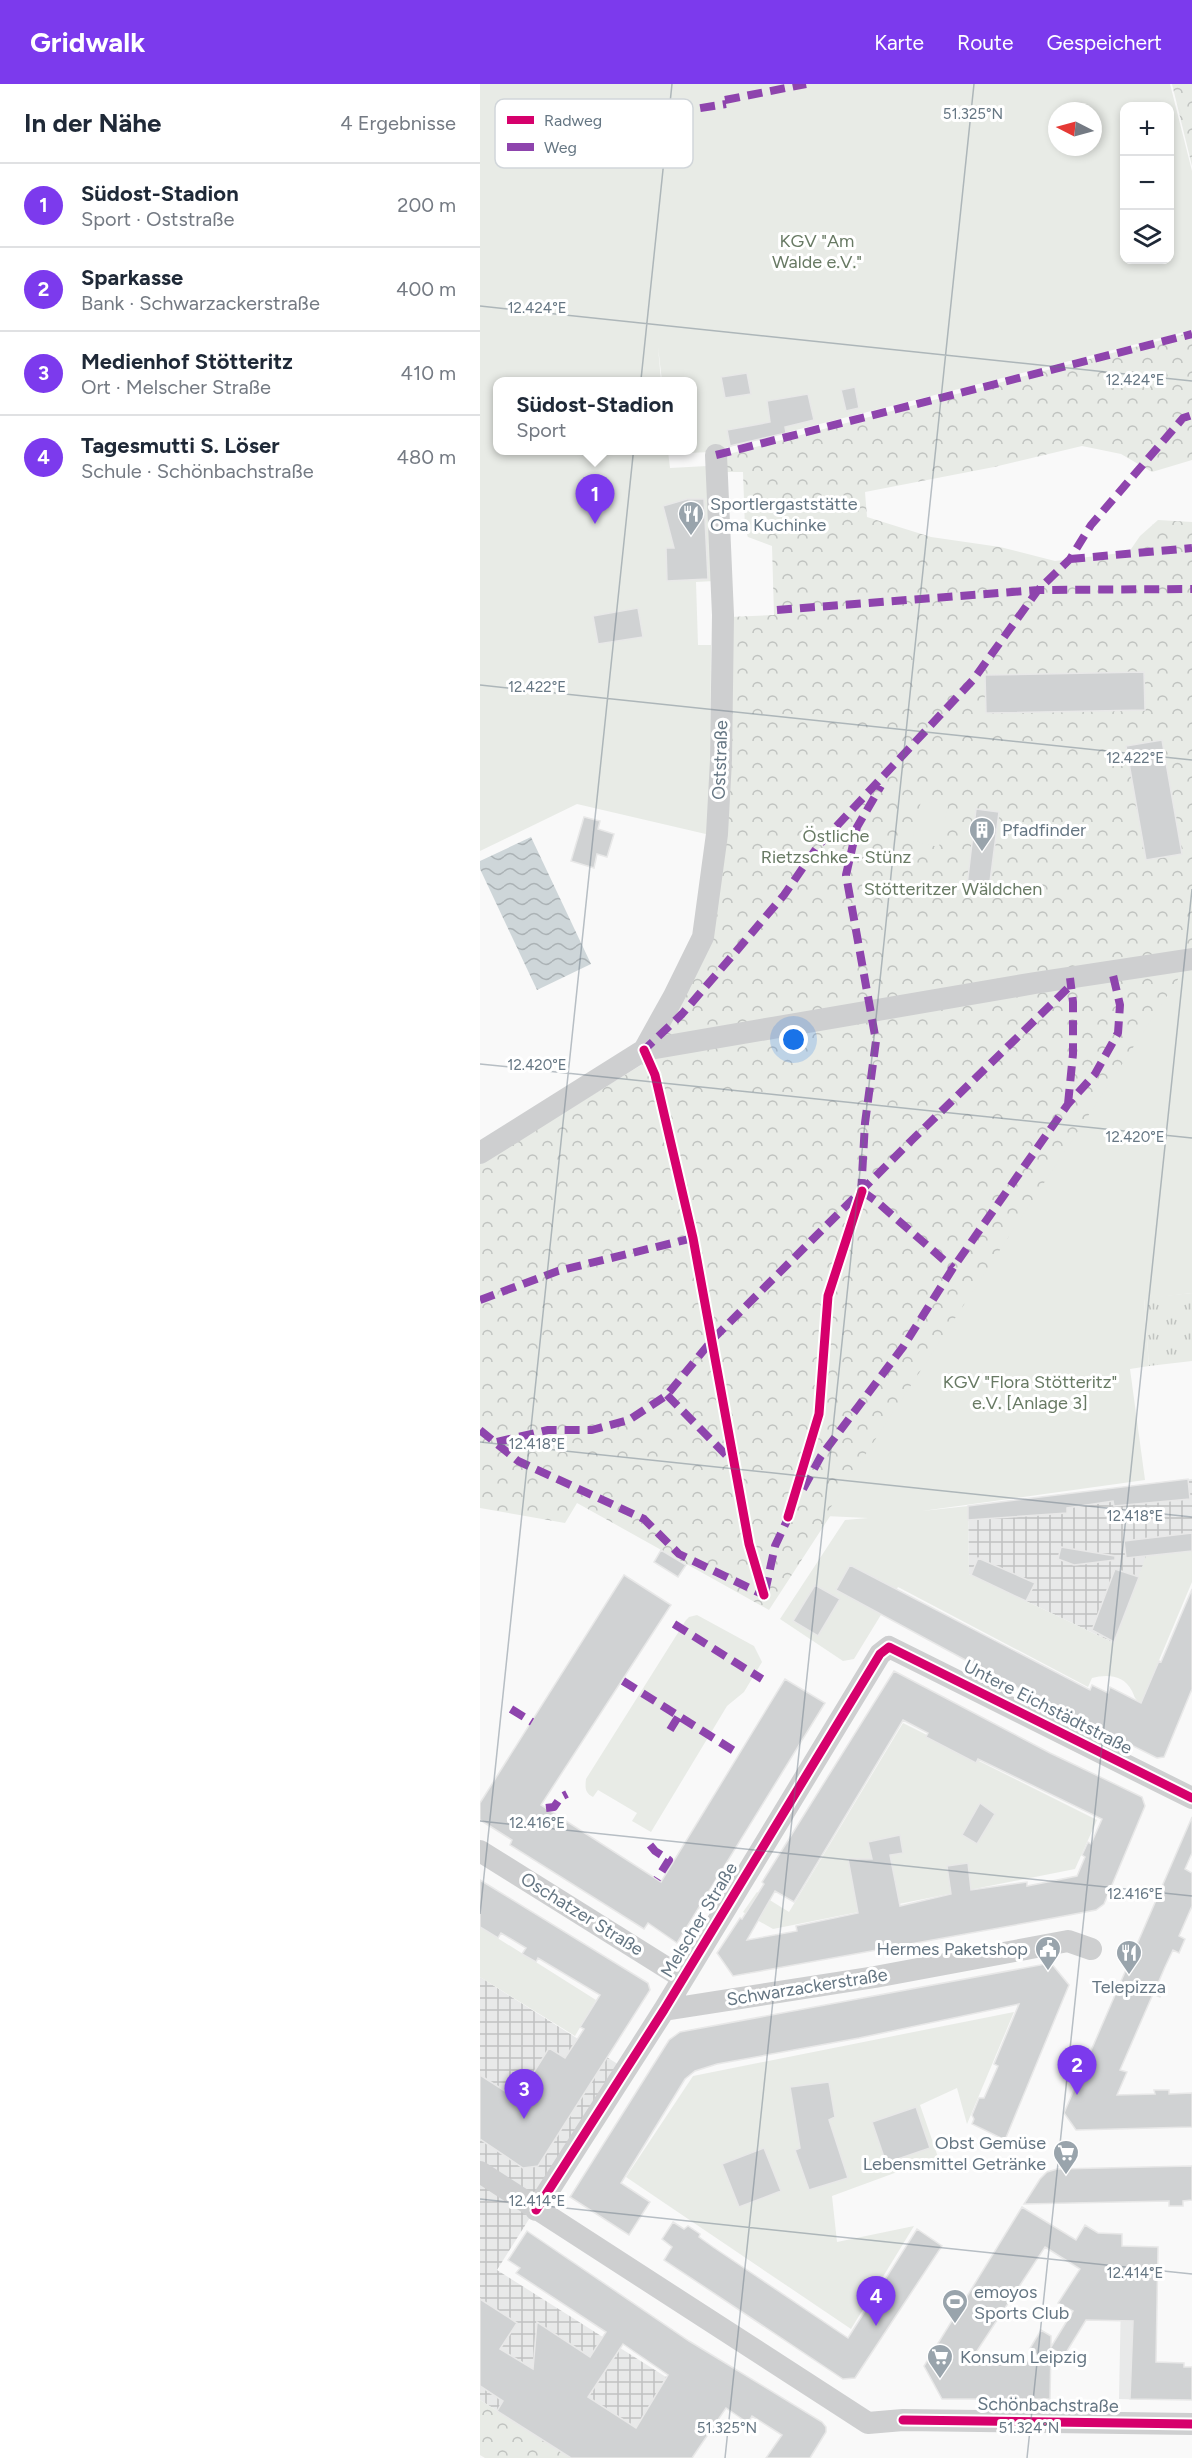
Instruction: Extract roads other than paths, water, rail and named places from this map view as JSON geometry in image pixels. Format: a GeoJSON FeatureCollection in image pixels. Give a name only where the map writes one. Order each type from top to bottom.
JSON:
{"type":"FeatureCollection","features":[{"type":"Feature","properties":{"kind":"street","name":"Oststraße"},"geometry":{"type":"LineString","coordinates":[[644,1050],[703,937],[717,834],[722,760],[723,615],[716,454]]}},
{"type":"Feature","properties":{"kind":"street","name":"Oststraße"},"geometry":{"type":"LineString","coordinates":[[480,1153],[644,1050],[1023,985],[1192,959]]}},
{"type":"Feature","properties":{"kind":"street","name":"Untere Eichstädtstraße"},"geometry":{"type":"LineString","coordinates":[[889,1647],[1192,1797]]}},
{"type":"Feature","properties":{"kind":"street","name":"Melscher Straße"},"geometry":{"type":"LineString","coordinates":[[536,2210],[664,2010],[880,1654],[889,1647]]}},
{"type":"Feature","properties":{"kind":"street","name":"Oschatzer Straße"},"geometry":{"type":"LineString","coordinates":[[480,1851],[683,1978]]}},
{"type":"Feature","properties":{"kind":"street","name":"Schwarzackerstraße"},"geometry":{"type":"LineString","coordinates":[[664,2010],[875,1977],[1068,1941],[1091,1949]]}},
{"type":"Feature","properties":{"kind":"street","name":"Schönbachstraße"},"geometry":{"type":"LineString","coordinates":[[480,2172],[868,2423],[916,2420],[1192,2424]]}},
{"type":"Feature","properties":{"kind":"water"},"geometry":{"type":"Polygon","coordinates":[[[531,837],[591,964],[537,990],[480,869],[480,861],[531,837]]]}},
{"type":"Feature","properties":{"kind":"place","name":"Südost-Stadion"},"geometry":{"type":"Point","coordinates":[595,524]}},
{"type":"Feature","properties":{"kind":"place","name":"Sportlergaststätte Oma Kuchinke"},"geometry":{"type":"Point","coordinates":[691,537]}},
{"type":"Feature","properties":{"kind":"place","name":"Pfadfinder"},"geometry":{"type":"Point","coordinates":[982,853]}},
{"type":"Feature","properties":{"kind":"place","name":"Hermes Paketshop"},"geometry":{"type":"Point","coordinates":[1048,1972]}},
{"type":"Feature","properties":{"kind":"place","name":"Telepizza"},"geometry":{"type":"Point","coordinates":[1129,1976]}},
{"type":"Feature","properties":{"kind":"place","name":"Sparkasse"},"geometry":{"type":"Point","coordinates":[1077,2095]}},
{"type":"Feature","properties":{"kind":"place","name":"Medienhof Stötteritz"},"geometry":{"type":"Point","coordinates":[524,2119]}},
{"type":"Feature","properties":{"kind":"place","name":"Obst Gemüse Lebensmittel Getränke"},"geometry":{"type":"Point","coordinates":[1066,2176]}},
{"type":"Feature","properties":{"kind":"place","name":"emoyos Sports Club"},"geometry":{"type":"Point","coordinates":[955,2325]}},
{"type":"Feature","properties":{"kind":"place","name":"Tagesmutti S. Löser"},"geometry":{"type":"Point","coordinates":[876,2326]}},
{"type":"Feature","properties":{"kind":"place","name":"Konsum Leipzig"},"geometry":{"type":"Point","coordinates":[940,2380]}},
{"type":"Feature","properties":{"kind":"park label","name":"KGV \"Am Walde e.V.\""},"geometry":{"type":"Point","coordinates":[817,251]}},
{"type":"Feature","properties":{"kind":"park label","name":"Östliche Rietzschke - Stünz"},"geometry":{"type":"Point","coordinates":[836,846]}},
{"type":"Feature","properties":{"kind":"park label","name":"Stötteritzer Wäldchen"},"geometry":{"type":"Point","coordinates":[953,889]}},
{"type":"Feature","properties":{"kind":"park label","name":"KGV \"Flora Stötteritz\" e.V. [Anlage 3]"},"geometry":{"type":"Point","coordinates":[1030,1392]}}]}
